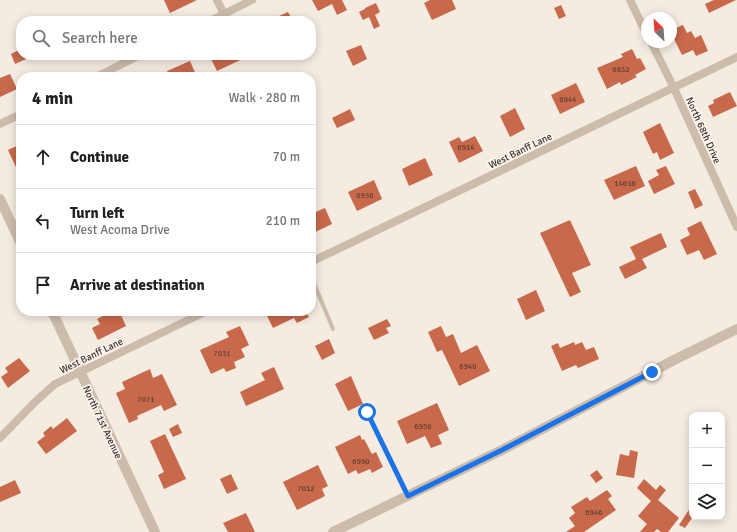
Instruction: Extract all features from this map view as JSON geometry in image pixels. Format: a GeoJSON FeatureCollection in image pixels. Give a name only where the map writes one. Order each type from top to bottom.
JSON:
{"type":"FeatureCollection","features":[{"type":"Feature","properties":{"kind":"street"},"geometry":{"type":"LineString","coordinates":[[217,0],[224,14]]}},
{"type":"Feature","properties":{"kind":"street"},"geometry":{"type":"LineString","coordinates":[[220,16],[252,0]]}},
{"type":"Feature","properties":{"kind":"street"},"geometry":{"type":"LineString","coordinates":[[630,0],[641,23]]}},
{"type":"Feature","properties":{"kind":"street","name":"North 68th Drive"},"geometry":{"type":"LineString","coordinates":[[654,48],[673,86],[737,227]]}},
{"type":"Feature","properties":{"kind":"street","name":"West Banff Lane"},"geometry":{"type":"LineString","coordinates":[[316,260],[673,86],[737,57]]}},
{"type":"Feature","properties":{"kind":"street"},"geometry":{"type":"LineString","coordinates":[[106,72],[130,60]]}},
{"type":"Feature","properties":{"kind":"street"},"geometry":{"type":"LineString","coordinates":[[0,124],[16,116]]}},
{"type":"Feature","properties":{"kind":"street"},"geometry":{"type":"LineString","coordinates":[[0,199],[16,233]]}},
{"type":"Feature","properties":{"kind":"street","name":"North 71st Avenue"},"geometry":{"type":"LineString","coordinates":[[54,316],[155,532]]}},
{"type":"Feature","properties":{"kind":"street","name":"West Banff Lane"},"geometry":{"type":"LineString","coordinates":[[0,438],[55,384],[196,316]]}},
{"type":"Feature","properties":{"kind":"street"},"geometry":{"type":"LineString","coordinates":[[333,532],[502,450],[676,359],[737,329]]}},
{"type":"Feature","properties":{"kind":"lane"},"geometry":{"type":"LineString","coordinates":[[316,288],[333,329]]}},
{"type":"Feature","properties":{"kind":"lane"},"geometry":{"type":"LineString","coordinates":[[367,412],[408,496]]}},
{"type":"Feature","properties":{"kind":"building"},"geometry":{"type":"Polygon","coordinates":[[[164,0],[197,0],[170,13],[164,0]]]}},
{"type":"Feature","properties":{"kind":"building"},"geometry":{"type":"Polygon","coordinates":[[[312,0],[342,0],[347,10],[337,15],[332,4],[318,11],[312,0]]]}},
{"type":"Feature","properties":{"kind":"building"},"geometry":{"type":"Polygon","coordinates":[[[430,0],[452,0],[456,9],[432,20],[424,3],[430,0]]]}},
{"type":"Feature","properties":{"kind":"building"},"geometry":{"type":"Polygon","coordinates":[[[714,0],[736,0],[709,13],[705,4],[714,0]]]}},
{"type":"Feature","properties":{"kind":"building"},"geometry":{"type":"Polygon","coordinates":[[[376,3],[380,12],[375,15],[380,26],[374,29],[369,17],[363,20],[359,12],[376,3]]]}},
{"type":"Feature","properties":{"kind":"building"},"geometry":{"type":"Polygon","coordinates":[[[561,5],[566,16],[559,19],[554,8],[561,5]]]}},
{"type":"Feature","properties":{"kind":"building"},"geometry":{"type":"Polygon","coordinates":[[[288,12],[290,16],[279,16],[288,12]]]}},
{"type":"Feature","properties":{"kind":"building"},"geometry":{"type":"Polygon","coordinates":[[[683,25],[687,33],[691,31],[695,38],[701,35],[708,51],[696,56],[693,50],[682,55],[677,45],[677,28],[683,25]]]}},
{"type":"Feature","properties":{"kind":"building"},"geometry":{"type":"Polygon","coordinates":[[[361,45],[367,59],[353,66],[346,51],[361,45]]]}},
{"type":"Feature","properties":{"kind":"building"},"geometry":{"type":"Polygon","coordinates":[[[632,49],[637,59],[640,58],[646,69],[635,75],[637,77],[621,85],[620,82],[607,89],[597,68],[623,57],[621,54],[632,49]]]}},
{"type":"Feature","properties":{"kind":"building"},"geometry":{"type":"Polygon","coordinates":[[[16,52],[16,60],[24,60],[15,64],[11,54],[16,52]]]}},
{"type":"Feature","properties":{"kind":"building"},"geometry":{"type":"Polygon","coordinates":[[[212,60],[240,60],[217,71],[212,60]]]}},
{"type":"Feature","properties":{"kind":"building"},"geometry":{"type":"Polygon","coordinates":[[[190,61],[195,72],[168,72],[190,61]]]}},
{"type":"Feature","properties":{"kind":"building"},"geometry":{"type":"Polygon","coordinates":[[[10,74],[16,89],[0,97],[0,78],[10,74]]]}},
{"type":"Feature","properties":{"kind":"building"},"geometry":{"type":"Polygon","coordinates":[[[576,83],[585,102],[560,114],[551,95],[576,83]]]}},
{"type":"Feature","properties":{"kind":"building"},"geometry":{"type":"Polygon","coordinates":[[[730,92],[737,106],[713,117],[708,106],[714,103],[713,100],[730,92]]]}},
{"type":"Feature","properties":{"kind":"building"},"geometry":{"type":"Polygon","coordinates":[[[515,108],[525,129],[510,137],[500,116],[515,108]]]}},
{"type":"Feature","properties":{"kind":"building"},"geometry":{"type":"Polygon","coordinates":[[[350,109],[355,120],[337,128],[332,118],[350,109]]]}},
{"type":"Feature","properties":{"kind":"building"},"geometry":{"type":"Polygon","coordinates":[[[660,123],[674,153],[660,160],[657,152],[653,154],[643,132],[660,123]]]}},
{"type":"Feature","properties":{"kind":"building"},"geometry":{"type":"Polygon","coordinates":[[[475,136],[483,151],[459,163],[449,142],[459,137],[462,142],[475,136]]]}},
{"type":"Feature","properties":{"kind":"building"},"geometry":{"type":"Polygon","coordinates":[[[16,146],[16,167],[8,150],[16,146]]]}},
{"type":"Feature","properties":{"kind":"building"},"geometry":{"type":"Polygon","coordinates":[[[425,158],[433,175],[409,186],[402,169],[425,158]]]}},
{"type":"Feature","properties":{"kind":"building"},"geometry":{"type":"Polygon","coordinates":[[[636,166],[645,186],[614,200],[604,180],[636,166]]]}},
{"type":"Feature","properties":{"kind":"building"},"geometry":{"type":"Polygon","coordinates":[[[666,166],[675,184],[654,194],[648,181],[659,175],[656,170],[666,166]]]}},
{"type":"Feature","properties":{"kind":"building"},"geometry":{"type":"Polygon","coordinates":[[[374,180],[382,199],[357,211],[348,192],[374,180]]]}},
{"type":"Feature","properties":{"kind":"building"},"geometry":{"type":"Polygon","coordinates":[[[695,189],[703,205],[695,209],[688,192],[695,189]]]}},
{"type":"Feature","properties":{"kind":"building"},"geometry":{"type":"Polygon","coordinates":[[[325,208],[332,224],[316,232],[316,212],[325,208]]]}},
{"type":"Feature","properties":{"kind":"building"},"geometry":{"type":"Polygon","coordinates":[[[570,220],[591,265],[572,273],[581,292],[570,297],[540,233],[570,220]]]}},
{"type":"Feature","properties":{"kind":"building"},"geometry":{"type":"Polygon","coordinates":[[[701,221],[717,254],[704,260],[699,250],[687,255],[680,240],[690,235],[687,228],[701,221]]]}},
{"type":"Feature","properties":{"kind":"building"},"geometry":{"type":"Polygon","coordinates":[[[661,233],[667,247],[642,259],[647,268],[625,279],[619,267],[636,259],[630,247],[661,233]]]}},
{"type":"Feature","properties":{"kind":"building"},"geometry":{"type":"Polygon","coordinates":[[[536,290],[545,311],[526,320],[517,299],[536,290]]]}},
{"type":"Feature","properties":{"kind":"building"},"geometry":{"type":"Polygon","coordinates":[[[103,316],[121,316],[126,326],[98,340],[92,328],[100,324],[97,319],[103,316]]]}},
{"type":"Feature","properties":{"kind":"building"},"geometry":{"type":"Polygon","coordinates":[[[267,316],[309,317],[297,323],[294,318],[273,328],[267,316]]]}},
{"type":"Feature","properties":{"kind":"building"},"geometry":{"type":"Polygon","coordinates":[[[387,319],[391,326],[386,328],[389,333],[374,340],[368,328],[387,319]]]}},
{"type":"Feature","properties":{"kind":"building"},"geometry":{"type":"Polygon","coordinates":[[[240,326],[249,345],[241,349],[245,357],[234,362],[236,368],[226,372],[224,368],[211,374],[200,350],[229,337],[226,332],[240,326]]]}},
{"type":"Feature","properties":{"kind":"building"},"geometry":{"type":"Polygon","coordinates":[[[441,326],[446,337],[453,334],[461,353],[477,345],[490,371],[459,386],[442,350],[437,352],[428,332],[441,326]]]}},
{"type":"Feature","properties":{"kind":"building"},"geometry":{"type":"Polygon","coordinates":[[[329,339],[335,353],[322,360],[315,346],[329,339]]]}},
{"type":"Feature","properties":{"kind":"building"},"geometry":{"type":"Polygon","coordinates":[[[574,342],[575,345],[582,342],[586,350],[594,347],[599,359],[578,368],[576,365],[562,371],[551,346],[558,343],[560,348],[574,342]]]}},
{"type":"Feature","properties":{"kind":"building"},"geometry":{"type":"Polygon","coordinates":[[[19,358],[30,371],[8,388],[1,377],[8,372],[5,368],[19,358]]]}},
{"type":"Feature","properties":{"kind":"building"},"geometry":{"type":"Polygon","coordinates":[[[274,367],[284,389],[246,406],[240,392],[265,380],[261,373],[274,367]]]}},
{"type":"Feature","properties":{"kind":"building"},"geometry":{"type":"Polygon","coordinates":[[[150,369],[153,378],[162,374],[177,405],[164,411],[161,405],[137,416],[138,419],[129,423],[116,393],[125,389],[122,382],[150,369]]]}},
{"type":"Feature","properties":{"kind":"building"},"geometry":{"type":"Polygon","coordinates":[[[351,376],[363,404],[348,411],[335,384],[351,376]]]}},
{"type":"Feature","properties":{"kind":"building"},"geometry":{"type":"Polygon","coordinates":[[[437,403],[449,430],[438,435],[442,444],[431,448],[425,436],[407,444],[397,421],[437,403]]]}},
{"type":"Feature","properties":{"kind":"building"},"geometry":{"type":"Polygon","coordinates":[[[67,418],[77,431],[46,454],[37,442],[45,436],[43,433],[51,426],[53,429],[67,418]]]}},
{"type":"Feature","properties":{"kind":"building"},"geometry":{"type":"Polygon","coordinates":[[[178,424],[182,433],[173,437],[169,429],[178,424]]]}},
{"type":"Feature","properties":{"kind":"building"},"geometry":{"type":"Polygon","coordinates":[[[165,434],[186,479],[164,489],[158,475],[164,472],[150,441],[165,434]]]}},
{"type":"Feature","properties":{"kind":"building"},"geometry":{"type":"Polygon","coordinates":[[[360,435],[362,440],[364,439],[372,454],[376,452],[383,467],[372,473],[370,469],[358,474],[356,470],[348,474],[335,447],[360,435]]]}},
{"type":"Feature","properties":{"kind":"building"},"geometry":{"type":"Polygon","coordinates":[[[630,450],[638,452],[634,478],[616,475],[620,454],[629,456],[630,450]]]}},
{"type":"Feature","properties":{"kind":"building"},"geometry":{"type":"Polygon","coordinates":[[[318,465],[328,486],[322,489],[325,496],[297,510],[283,482],[318,465]]]}},
{"type":"Feature","properties":{"kind":"building"},"geometry":{"type":"Polygon","coordinates":[[[597,470],[603,478],[596,483],[590,475],[597,470]]]}},
{"type":"Feature","properties":{"kind":"building"},"geometry":{"type":"Polygon","coordinates":[[[231,474],[238,489],[227,494],[220,479],[231,474]]]}},
{"type":"Feature","properties":{"kind":"building"},"geometry":{"type":"Polygon","coordinates":[[[644,479],[656,490],[660,485],[666,490],[658,500],[679,518],[668,532],[661,532],[657,529],[654,532],[640,532],[647,524],[638,516],[651,501],[637,488],[644,479]]]}},
{"type":"Feature","properties":{"kind":"building"},"geometry":{"type":"Polygon","coordinates":[[[15,480],[21,493],[0,502],[0,487],[15,480]]]}},
{"type":"Feature","properties":{"kind":"building"},"geometry":{"type":"Polygon","coordinates":[[[607,490],[612,496],[608,499],[616,510],[584,532],[566,532],[575,526],[569,518],[575,513],[571,507],[587,497],[590,501],[607,490]]]}},
{"type":"Feature","properties":{"kind":"building"},"geometry":{"type":"Polygon","coordinates":[[[689,510],[689,520],[691,520],[685,528],[679,525],[689,510]]]}},
{"type":"Feature","properties":{"kind":"building"},"geometry":{"type":"Polygon","coordinates":[[[246,513],[255,532],[228,532],[223,523],[246,513]]]}},
{"type":"Feature","properties":{"kind":"route"},"geometry":{"type":"LineString","coordinates":[[367,412],[408,496],[502,450],[652,372]]}}]}
